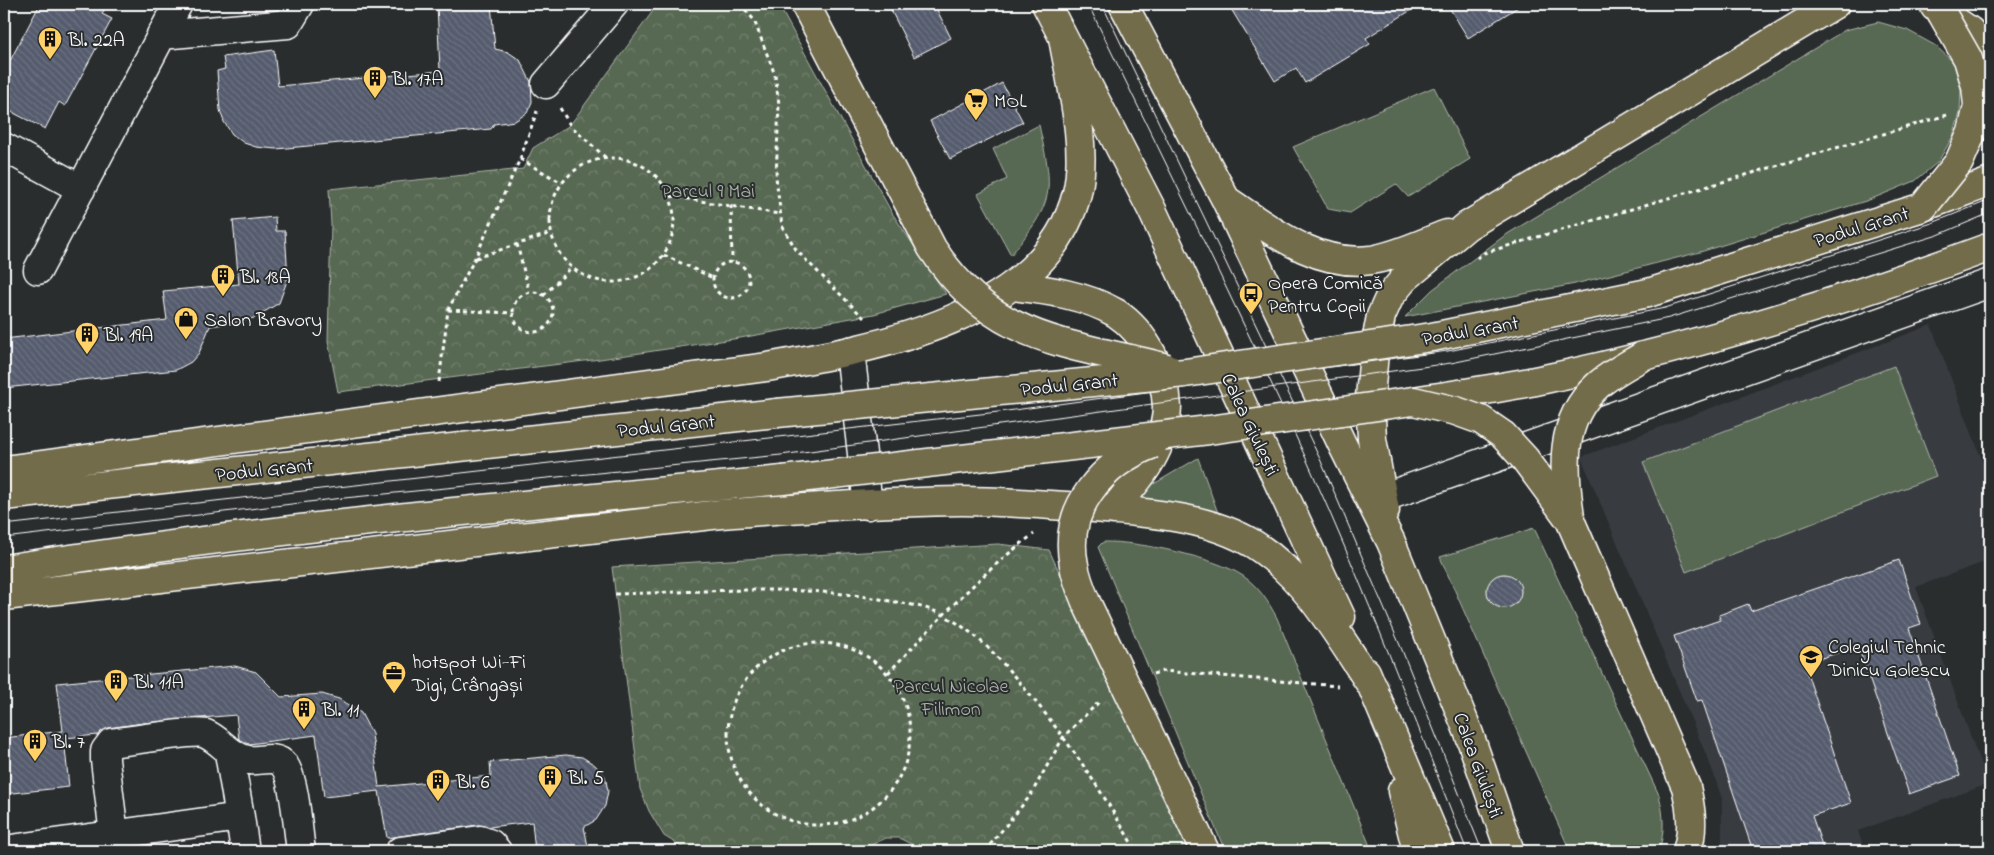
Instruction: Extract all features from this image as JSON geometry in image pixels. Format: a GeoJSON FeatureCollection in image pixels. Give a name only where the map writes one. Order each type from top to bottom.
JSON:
{"type":"FeatureCollection","features":[{"type":"Feature","properties":{"kind":"main road"},"geometry":{"type":"LineString","coordinates":[[806,4],[932,248],[945,268],[962,288],[988,311],[1027,332],[1051,340],[1185,373]]}},
{"type":"Feature","properties":{"kind":"main road","name":"Calea Giulești"},"geometry":{"type":"LineString","coordinates":[[1046,4],[1152,210],[1374,689],[1441,851]]}},
{"type":"Feature","properties":{"kind":"main road","name":"Calea Giulești"},"geometry":{"type":"LineString","coordinates":[[1123,4],[1226,200],[1342,444],[1391,542],[1468,731],[1510,851]]}},
{"type":"Feature","properties":{"kind":"main road"},"geometry":{"type":"LineString","coordinates":[[1391,542],[1370,420],[1374,353],[1380,316],[1390,296],[1404,279],[1467,226],[1835,4]]}},
{"type":"Feature","properties":{"kind":"main road"},"geometry":{"type":"LineString","coordinates":[[1935,7],[1970,31],[1990,58]]}},
{"type":"Feature","properties":{"kind":"main road"},"geometry":{"type":"LineString","coordinates":[[1923,207],[1958,162],[1972,132],[1978,106],[1976,86],[1968,59],[1935,7]]}},
{"type":"Feature","properties":{"kind":"main road"},"geometry":{"type":"LineString","coordinates":[[4,470],[668,382],[767,367],[887,342],[958,316],[1013,286],[1033,269],[1051,248],[1066,222],[1077,191],[1080,152],[1078,123],[1063,38]]}},
{"type":"Feature","properties":{"kind":"main road","name":"Podul Grant"},"geometry":{"type":"LineString","coordinates":[[4,496],[777,412],[1185,373],[1432,337],[1648,293],[1923,207],[1990,182]]}},
{"type":"Feature","properties":{"kind":"main road"},"geometry":{"type":"LineString","coordinates":[[1226,200],[1296,246],[1338,259],[1371,260],[1391,255],[1467,226]]}},
{"type":"Feature","properties":{"kind":"main road"},"geometry":{"type":"LineString","coordinates":[[4,569],[138,548],[552,501],[783,480],[1209,430],[1413,402],[1539,380],[1643,356],[1749,327],[1847,297],[1990,247]]}},
{"type":"Feature","properties":{"kind":"main road"},"geometry":{"type":"LineString","coordinates":[[1013,286],[1072,296],[1115,313],[1130,325],[1142,340],[1158,370],[1167,409],[1157,447],[1147,467],[1113,510]]}},
{"type":"Feature","properties":{"kind":"main road"},"geometry":{"type":"LineString","coordinates":[[1570,520],[1565,484],[1564,454],[1569,429],[1580,405],[1597,386],[1643,356]]}},
{"type":"Feature","properties":{"kind":"main road"},"geometry":{"type":"LineString","coordinates":[[1413,402],[1456,411],[1481,420],[1503,435],[1525,459],[1570,520],[1686,787],[1692,813],[1691,840],[1687,851]]}},
{"type":"Feature","properties":{"kind":"main road"},"geometry":{"type":"LineString","coordinates":[[1205,851],[1086,602],[1073,564],[1072,544],[1074,525],[1084,498],[1094,484],[1119,460],[1153,444],[1209,430]]}},
{"type":"Feature","properties":{"kind":"main road"},"geometry":{"type":"LineString","coordinates":[[4,596],[721,514],[964,501],[1071,507],[1113,510],[1187,520],[1219,529],[1254,545],[1285,568],[1306,591],[1374,689]]}},
{"type":"Feature","properties":{"kind":"main road"},"geometry":{"type":"LineString","coordinates":[[1390,726],[1404,803],[1416,851]]}},
{"type":"Feature","properties":{"kind":"main road"},"geometry":{"type":"LineString","coordinates":[[1468,731],[1496,780],[1529,851]]}},
{"type":"Feature","properties":{"kind":"lane"},"geometry":{"type":"LineString","coordinates":[[38,270],[178,4]]}},
{"type":"Feature","properties":{"kind":"lane"},"geometry":{"type":"LineString","coordinates":[[161,35],[288,24],[300,4]]}},
{"type":"Feature","properties":{"kind":"lane"},"geometry":{"type":"LineString","coordinates":[[546,84],[614,4]]}},
{"type":"Feature","properties":{"kind":"lane"},"geometry":{"type":"LineString","coordinates":[[4,147],[80,189]]}},
{"type":"Feature","properties":{"kind":"lane"},"geometry":{"type":"LineString","coordinates":[[1382,498],[1990,284]]}},
{"type":"Feature","properties":{"kind":"lane"},"geometry":{"type":"LineString","coordinates":[[850,351],[868,505]]}},
{"type":"Feature","properties":{"kind":"lane"},"geometry":{"type":"LineString","coordinates":[[114,835],[105,760],[105,751],[111,743],[204,733],[219,742],[229,753],[248,760],[273,759],[283,763],[290,774],[301,851]]}},
{"type":"Feature","properties":{"kind":"lane"},"geometry":{"type":"LineString","coordinates":[[229,753],[245,851]]}},
{"type":"Feature","properties":{"kind":"lane"},"geometry":{"type":"LineString","coordinates":[[4,850],[240,817]]}},
{"type":"Feature","properties":{"kind":"lane"},"geometry":{"type":"LineString","coordinates":[[400,851],[480,840],[491,844],[497,851]]}},
{"type":"Feature","properties":{"kind":"path"},"geometry":{"type":"LineString","coordinates":[[740,4],[754,20],[775,75],[779,104],[776,177],[779,214],[782,226],[797,251],[887,342]]}},
{"type":"Feature","properties":{"kind":"path"},"geometry":{"type":"LineString","coordinates":[[546,84],[570,125],[606,158]]}},
{"type":"Feature","properties":{"kind":"path"},"geometry":{"type":"LineString","coordinates":[[438,388],[448,310],[475,258],[520,159],[546,84]]}},
{"type":"Feature","properties":{"kind":"path"},"geometry":{"type":"LineString","coordinates":[[1468,263],[1484,253],[1952,114]]}},
{"type":"Feature","properties":{"kind":"path"},"geometry":{"type":"LineString","coordinates":[[606,158],[627,159],[646,167],[661,182],[670,196],[674,218],[672,238],[664,255],[652,267],[637,276],[620,281],[595,278],[572,267],[559,251],[551,233],[550,215],[554,198],[562,183],[582,166],[606,158]]}},
{"type":"Feature","properties":{"kind":"path"},"geometry":{"type":"LineString","coordinates":[[520,159],[562,183]]}},
{"type":"Feature","properties":{"kind":"path"},"geometry":{"type":"LineString","coordinates":[[670,196],[779,214]]}},
{"type":"Feature","properties":{"kind":"path"},"geometry":{"type":"LineString","coordinates":[[731,205],[732,262]]}},
{"type":"Feature","properties":{"kind":"path"},"geometry":{"type":"LineString","coordinates":[[475,258],[551,233]]}},
{"type":"Feature","properties":{"kind":"path"},"geometry":{"type":"LineString","coordinates":[[517,244],[529,292]]}},
{"type":"Feature","properties":{"kind":"path"},"geometry":{"type":"LineString","coordinates":[[664,255],[713,278]]}},
{"type":"Feature","properties":{"kind":"path"},"geometry":{"type":"LineString","coordinates":[[732,262],[743,265],[749,275],[749,287],[741,296],[730,299],[715,290],[713,278],[721,264],[732,262]]}},
{"type":"Feature","properties":{"kind":"path"},"geometry":{"type":"LineString","coordinates":[[544,295],[572,267]]}},
{"type":"Feature","properties":{"kind":"path"},"geometry":{"type":"LineString","coordinates":[[529,292],[544,295],[552,305],[553,311],[552,318],[546,328],[534,332],[521,329],[514,320],[512,313],[515,302],[529,292]]}},
{"type":"Feature","properties":{"kind":"path"},"geometry":{"type":"LineString","coordinates":[[448,310],[512,313]]}},
{"type":"Feature","properties":{"kind":"path"},"geometry":{"type":"LineString","coordinates":[[888,673],[943,615],[1017,546],[1071,507]]}},
{"type":"Feature","properties":{"kind":"path"},"geometry":{"type":"LineString","coordinates":[[615,594],[800,591],[871,597],[916,606],[943,615],[966,629],[993,651],[1064,736],[1105,796],[1136,851]]}},
{"type":"Feature","properties":{"kind":"path"},"geometry":{"type":"LineString","coordinates":[[805,643],[835,643],[864,654],[888,673],[904,698],[911,728],[908,757],[896,784],[876,807],[849,821],[820,826],[790,821],[764,808],[742,785],[730,757],[727,726],[734,697],[751,672],[776,653],[805,643]]}},
{"type":"Feature","properties":{"kind":"shaded area","name":"Colegiul Tehnic Dinicu Golescu"},"geometry":{"type":"Polygon","coordinates":[[[1931,325],[1990,481],[1990,560],[1916,587],[1988,784],[1858,831],[1865,851],[1722,851],[1722,799],[1712,769],[1581,457],[1931,325]]]}},
{"type":"Feature","properties":{"kind":"green space","name":"Parcul 9 Mai"},"geometry":{"type":"Polygon","coordinates":[[[658,4],[778,4],[892,213],[946,294],[874,314],[740,338],[600,359],[338,392],[328,341],[331,224],[329,189],[523,169],[533,148],[570,125],[658,4]]]}},
{"type":"Feature","properties":{"kind":"green space"},"geometry":{"type":"Polygon","coordinates":[[[1878,22],[1907,30],[1936,46],[1955,64],[1961,90],[1960,113],[1953,136],[1938,162],[1915,181],[1869,200],[1700,252],[1575,284],[1405,317],[1432,290],[1504,236],[1845,30],[1878,22]]]}},
{"type":"Feature","properties":{"kind":"green space"},"geometry":{"type":"Polygon","coordinates":[[[1434,87],[1470,159],[1408,197],[1396,184],[1350,213],[1328,209],[1293,147],[1434,87]]]}},
{"type":"Feature","properties":{"kind":"green space"},"geometry":{"type":"Polygon","coordinates":[[[1039,125],[1047,166],[1047,195],[1036,221],[1011,255],[978,194],[1007,179],[993,149],[1039,125]]]}},
{"type":"Feature","properties":{"kind":"green space"},"geometry":{"type":"Polygon","coordinates":[[[1894,366],[1936,476],[1686,572],[1643,462],[1894,366]]]}},
{"type":"Feature","properties":{"kind":"green space"},"geometry":{"type":"Polygon","coordinates":[[[1198,458],[1218,513],[1176,503],[1133,501],[1135,495],[1198,458]]]}},
{"type":"Feature","properties":{"kind":"green space"},"geometry":{"type":"Polygon","coordinates":[[[1534,528],[1659,795],[1663,823],[1659,851],[1570,851],[1440,557],[1534,528]]]}},
{"type":"Feature","properties":{"kind":"green space"},"geometry":{"type":"Polygon","coordinates":[[[1103,542],[1155,547],[1214,563],[1230,569],[1249,580],[1267,600],[1277,618],[1372,851],[1225,851],[1098,547],[1103,542]]]}},
{"type":"Feature","properties":{"kind":"green space","name":"Parcul Nicolae Filimon"},"geometry":{"type":"Polygon","coordinates":[[[998,544],[1049,550],[1189,851],[918,851],[915,846],[899,838],[886,838],[859,851],[688,851],[664,836],[649,811],[640,789],[612,567],[998,544]]]}},
{"type":"Feature","properties":{"kind":"building","name":"Bl. 22A"},"geometry":{"type":"Polygon","coordinates":[[[40,4],[107,4],[102,14],[112,19],[65,106],[59,102],[45,129],[4,108],[4,72],[40,4]]]}},
{"type":"Feature","properties":{"kind":"building","name":"Bl. 17A"},"geometry":{"type":"Polygon","coordinates":[[[437,4],[491,4],[495,49],[508,52],[520,60],[531,82],[532,102],[527,113],[515,121],[494,124],[491,129],[276,149],[256,147],[244,143],[232,134],[224,122],[220,110],[217,71],[225,69],[223,57],[274,50],[278,86],[440,71],[437,4]]]}},
{"type":"Feature","properties":{"kind":"building"},"geometry":{"type":"Polygon","coordinates":[[[888,4],[934,4],[951,38],[914,57],[888,4]]]}},
{"type":"Feature","properties":{"kind":"building"},"geometry":{"type":"Polygon","coordinates":[[[1228,4],[1421,4],[1366,38],[1370,44],[1305,83],[1296,68],[1275,81],[1228,4]]]}},
{"type":"Feature","properties":{"kind":"building"},"geometry":{"type":"Polygon","coordinates":[[[1447,4],[1523,4],[1468,38],[1447,4]]]}},
{"type":"Feature","properties":{"kind":"building","name":"MOL"},"geometry":{"type":"Polygon","coordinates":[[[1002,83],[1023,122],[950,159],[930,121],[1002,83]]]}},
{"type":"Feature","properties":{"kind":"building"},"geometry":{"type":"Polygon","coordinates":[[[275,217],[276,231],[285,231],[288,278],[279,303],[254,318],[210,326],[199,353],[191,362],[176,370],[4,388],[4,339],[167,320],[163,291],[239,284],[233,221],[275,217]]]}},
{"type":"Feature","properties":{"kind":"building"},"geometry":{"type":"Polygon","coordinates":[[[1899,560],[1921,624],[1909,628],[1960,776],[1909,794],[1858,646],[1804,664],[1851,803],[1812,816],[1824,851],[1753,851],[1702,700],[1697,701],[1674,636],[1720,620],[1719,615],[1748,604],[1751,611],[1899,560]]]}},
{"type":"Feature","properties":{"kind":"building"},"geometry":{"type":"Polygon","coordinates":[[[1504,574],[1516,579],[1521,591],[1516,603],[1504,608],[1492,603],[1487,591],[1492,579],[1504,574]]]}},
{"type":"Feature","properties":{"kind":"building"},"geometry":{"type":"Polygon","coordinates":[[[235,666],[256,672],[281,697],[322,694],[339,699],[361,713],[372,734],[379,787],[491,776],[490,762],[566,755],[582,757],[595,765],[605,776],[608,791],[605,806],[596,820],[584,827],[589,851],[535,851],[532,822],[489,827],[478,825],[387,838],[379,791],[324,797],[316,735],[249,744],[239,739],[236,715],[143,723],[108,728],[98,735],[64,738],[69,787],[4,794],[4,738],[63,731],[57,683],[235,666]]]}},
{"type":"Feature","properties":{"kind":"tram line"},"geometry":{"type":"LineString","coordinates":[[1088,4],[1227,290],[1308,463],[1370,607],[1467,851]]}},
{"type":"Feature","properties":{"kind":"tram line"},"geometry":{"type":"LineString","coordinates":[[1102,4],[1320,459],[1402,650],[1482,851]]}},
{"type":"Feature","properties":{"kind":"tram line"},"geometry":{"type":"LineString","coordinates":[[4,525],[1007,411],[1448,351],[1665,308],[1932,223],[1990,200]]}},
{"type":"Feature","properties":{"kind":"tram line"},"geometry":{"type":"LineString","coordinates":[[4,538],[334,499],[781,455],[1451,363],[1669,318],[1938,235],[1990,213]]}},
{"type":"Feature","properties":{"kind":"place","name":"Bl. 22A"},"geometry":{"type":"Point","coordinates":[50,60]}},
{"type":"Feature","properties":{"kind":"place","name":"Bl. 17A"},"geometry":{"type":"Point","coordinates":[375,99]}},
{"type":"Feature","properties":{"kind":"place","name":"MOL"},"geometry":{"type":"Point","coordinates":[976,121]}},
{"type":"Feature","properties":{"kind":"place","name":"Bl. 18A"},"geometry":{"type":"Point","coordinates":[223,297]}},
{"type":"Feature","properties":{"kind":"place","name":"Opera Comică Pentru Copii"},"geometry":{"type":"Point","coordinates":[1251,315]}},
{"type":"Feature","properties":{"kind":"place","name":"Salon Bravory"},"geometry":{"type":"Point","coordinates":[186,340]}},
{"type":"Feature","properties":{"kind":"place","name":"Bl. 19A"},"geometry":{"type":"Point","coordinates":[87,355]}},
{"type":"Feature","properties":{"kind":"place","name":"Colegiul Tehnic Dinicu Golescu"},"geometry":{"type":"Point","coordinates":[1811,678]}},
{"type":"Feature","properties":{"kind":"place","name":"hotspot Wi-Fi Digi, Crângași"},"geometry":{"type":"Point","coordinates":[394,694]}},
{"type":"Feature","properties":{"kind":"place","name":"Bl. 11A"},"geometry":{"type":"Point","coordinates":[116,702]}},
{"type":"Feature","properties":{"kind":"place","name":"Bl. 11"},"geometry":{"type":"Point","coordinates":[304,730]}},
{"type":"Feature","properties":{"kind":"place","name":"Bl. 7"},"geometry":{"type":"Point","coordinates":[35,762]}},
{"type":"Feature","properties":{"kind":"place","name":"Bl. 5"},"geometry":{"type":"Point","coordinates":[550,798]}},
{"type":"Feature","properties":{"kind":"place","name":"Bl. 6"},"geometry":{"type":"Point","coordinates":[438,802]}}]}
